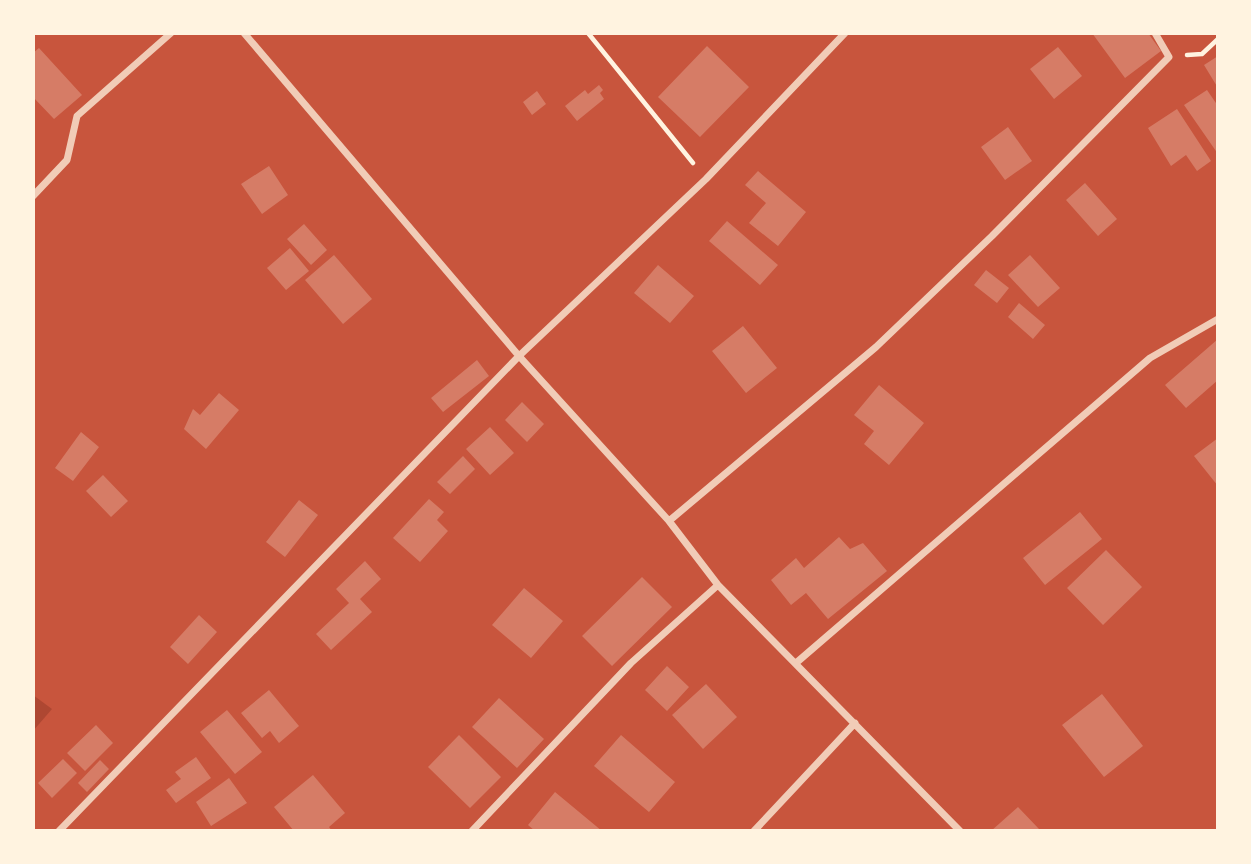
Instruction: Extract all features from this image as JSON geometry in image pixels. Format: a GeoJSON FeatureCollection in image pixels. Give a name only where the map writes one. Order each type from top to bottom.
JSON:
{"type":"FeatureCollection","features":[{"type":"Feature","properties":{"kind":"street"},"geometry":{"type":"LineString","coordinates":[[33,196],[67,160],[77,116],[172,33]]}},
{"type":"Feature","properties":{"kind":"street"},"geometry":{"type":"LineString","coordinates":[[244,33],[519,356],[668,521],[718,585],[960,831]]}},
{"type":"Feature","properties":{"kind":"street"},"geometry":{"type":"LineString","coordinates":[[668,521],[876,346],[992,236],[1169,57],[1155,33]]}},
{"type":"Feature","properties":{"kind":"street"},"geometry":{"type":"LineString","coordinates":[[59,831],[519,356],[706,179],[841,35]]}},
{"type":"Feature","properties":{"kind":"street"},"geometry":{"type":"LineString","coordinates":[[796,663],[1150,358],[1218,319]]}},
{"type":"Feature","properties":{"kind":"street"},"geometry":{"type":"LineString","coordinates":[[472,831],[631,663],[718,585]]}},
{"type":"Feature","properties":{"kind":"street"},"geometry":{"type":"LineString","coordinates":[[754,831],[855,723]]}},
{"type":"Feature","properties":{"kind":"path"},"geometry":{"type":"LineString","coordinates":[[588,33],[706,179]]}},
{"type":"Feature","properties":{"kind":"path"},"geometry":{"type":"LineString","coordinates":[[1169,57],[1202,54],[1218,39]]}},
{"type":"Feature","properties":{"kind":"shaded area"},"geometry":{"type":"Polygon","coordinates":[[[33,695],[52,709],[33,731],[33,695]]]}},
{"type":"Feature","properties":{"kind":"building"},"geometry":{"type":"Polygon","coordinates":[[[1092,33],[1148,33],[1161,51],[1125,78],[1092,33]]]}},
{"type":"Feature","properties":{"kind":"building"},"geometry":{"type":"Polygon","coordinates":[[[707,46],[749,87],[700,137],[658,97],[707,46]]]}},
{"type":"Feature","properties":{"kind":"building"},"geometry":{"type":"Polygon","coordinates":[[[1058,47],[1082,76],[1054,99],[1030,69],[1058,47]]]}},
{"type":"Feature","properties":{"kind":"building"},"geometry":{"type":"Polygon","coordinates":[[[39,48],[82,95],[54,119],[33,97],[33,53],[39,48]]]}},
{"type":"Feature","properties":{"kind":"building"},"geometry":{"type":"Polygon","coordinates":[[[1218,56],[1218,88],[1204,65],[1218,56]]]}},
{"type":"Feature","properties":{"kind":"building"},"geometry":{"type":"Polygon","coordinates":[[[599,85],[604,99],[577,121],[565,106],[585,90],[588,94],[599,85]]]}},
{"type":"Feature","properties":{"kind":"building"},"geometry":{"type":"Polygon","coordinates":[[[1207,90],[1218,106],[1218,154],[1184,105],[1207,90]]]}},
{"type":"Feature","properties":{"kind":"building"},"geometry":{"type":"Polygon","coordinates":[[[537,91],[546,104],[532,115],[523,102],[537,91]]]}},
{"type":"Feature","properties":{"kind":"building"},"geometry":{"type":"Polygon","coordinates":[[[1177,109],[1211,161],[1197,171],[1186,155],[1171,166],[1148,128],[1177,109]]]}},
{"type":"Feature","properties":{"kind":"building"},"geometry":{"type":"Polygon","coordinates":[[[1008,127],[1032,161],[1005,180],[981,147],[1008,127]]]}},
{"type":"Feature","properties":{"kind":"building"},"geometry":{"type":"Polygon","coordinates":[[[269,166],[288,195],[262,214],[241,184],[269,166]]]}},
{"type":"Feature","properties":{"kind":"building"},"geometry":{"type":"Polygon","coordinates":[[[758,171],[806,212],[778,246],[749,223],[766,203],[745,185],[758,171]]]}},
{"type":"Feature","properties":{"kind":"building"},"geometry":{"type":"Polygon","coordinates":[[[1085,183],[1117,219],[1098,236],[1066,200],[1085,183]]]}},
{"type":"Feature","properties":{"kind":"building"},"geometry":{"type":"Polygon","coordinates":[[[727,221],[778,265],[760,285],[709,241],[727,221]]]}},
{"type":"Feature","properties":{"kind":"building"},"geometry":{"type":"Polygon","coordinates":[[[304,224],[327,250],[311,265],[287,239],[304,224]]]}},
{"type":"Feature","properties":{"kind":"building"},"geometry":{"type":"Polygon","coordinates":[[[290,248],[309,271],[286,290],[267,268],[290,248]]]}},
{"type":"Feature","properties":{"kind":"building"},"geometry":{"type":"Polygon","coordinates":[[[334,255],[372,299],[343,324],[305,280],[334,255]]]}},
{"type":"Feature","properties":{"kind":"building"},"geometry":{"type":"Polygon","coordinates":[[[1030,255],[1060,288],[1038,307],[1008,275],[1030,255]]]}},
{"type":"Feature","properties":{"kind":"building"},"geometry":{"type":"Polygon","coordinates":[[[658,265],[694,296],[670,323],[634,293],[658,265]]]}},
{"type":"Feature","properties":{"kind":"building"},"geometry":{"type":"Polygon","coordinates":[[[986,270],[1009,288],[997,303],[974,285],[986,270]]]}},
{"type":"Feature","properties":{"kind":"building"},"geometry":{"type":"Polygon","coordinates":[[[1019,303],[1045,325],[1033,339],[1008,317],[1019,303]]]}},
{"type":"Feature","properties":{"kind":"building"},"geometry":{"type":"Polygon","coordinates":[[[743,326],[777,368],[746,393],[712,351],[743,326]]]}},
{"type":"Feature","properties":{"kind":"building"},"geometry":{"type":"Polygon","coordinates":[[[1218,339],[1218,380],[1186,408],[1165,385],[1218,339]]]}},
{"type":"Feature","properties":{"kind":"building"},"geometry":{"type":"Polygon","coordinates":[[[477,360],[489,376],[443,412],[431,398],[477,360]]]}},
{"type":"Feature","properties":{"kind":"building"},"geometry":{"type":"Polygon","coordinates":[[[879,385],[924,423],[889,465],[864,444],[874,431],[854,415],[879,385]]]}},
{"type":"Feature","properties":{"kind":"building"},"geometry":{"type":"Polygon","coordinates":[[[219,393],[239,410],[206,449],[184,429],[193,409],[200,415],[219,393]]]}},
{"type":"Feature","properties":{"kind":"building"},"geometry":{"type":"Polygon","coordinates":[[[522,402],[544,424],[527,442],[505,420],[522,402]]]}},
{"type":"Feature","properties":{"kind":"building"},"geometry":{"type":"Polygon","coordinates":[[[490,427],[514,453],[490,475],[466,449],[490,427]]]}},
{"type":"Feature","properties":{"kind":"building"},"geometry":{"type":"Polygon","coordinates":[[[81,432],[99,447],[73,481],[55,468],[81,432]]]}},
{"type":"Feature","properties":{"kind":"building"},"geometry":{"type":"Polygon","coordinates":[[[1218,438],[1218,486],[1194,456],[1218,438]]]}},
{"type":"Feature","properties":{"kind":"building"},"geometry":{"type":"Polygon","coordinates":[[[463,456],[475,469],[450,494],[437,482],[463,456]]]}},
{"type":"Feature","properties":{"kind":"building"},"geometry":{"type":"Polygon","coordinates":[[[103,475],[128,501],[111,517],[86,491],[103,475]]]}},
{"type":"Feature","properties":{"kind":"building"},"geometry":{"type":"Polygon","coordinates":[[[429,499],[444,512],[437,520],[448,531],[420,562],[393,538],[429,499]]]}},
{"type":"Feature","properties":{"kind":"building"},"geometry":{"type":"Polygon","coordinates":[[[299,500],[318,515],[285,557],[266,542],[299,500]]]}},
{"type":"Feature","properties":{"kind":"building"},"geometry":{"type":"Polygon","coordinates":[[[1080,512],[1102,539],[1045,585],[1023,558],[1080,512]]]}},
{"type":"Feature","properties":{"kind":"building"},"geometry":{"type":"Polygon","coordinates":[[[839,537],[850,549],[863,543],[887,571],[828,619],[806,593],[791,605],[771,580],[796,558],[804,568],[839,537]]]}},
{"type":"Feature","properties":{"kind":"building"},"geometry":{"type":"Polygon","coordinates":[[[1106,550],[1142,587],[1103,625],[1067,588],[1106,550]]]}},
{"type":"Feature","properties":{"kind":"building"},"geometry":{"type":"Polygon","coordinates":[[[365,561],[381,579],[360,599],[372,612],[331,650],[316,634],[349,603],[336,589],[365,561]]]}},
{"type":"Feature","properties":{"kind":"building"},"geometry":{"type":"Polygon","coordinates":[[[642,577],[672,607],[612,666],[582,636],[642,577]]]}},
{"type":"Feature","properties":{"kind":"building"},"geometry":{"type":"Polygon","coordinates":[[[524,588],[563,621],[531,658],[492,625],[524,588]]]}},
{"type":"Feature","properties":{"kind":"building"},"geometry":{"type":"Polygon","coordinates":[[[199,615],[217,632],[188,664],[170,647],[199,615]]]}},
{"type":"Feature","properties":{"kind":"building"},"geometry":{"type":"Polygon","coordinates":[[[667,666],[689,687],[667,711],[645,690],[667,666]]]}},
{"type":"Feature","properties":{"kind":"building"},"geometry":{"type":"Polygon","coordinates":[[[706,684],[737,717],[703,749],[672,715],[706,684]]]}},
{"type":"Feature","properties":{"kind":"building"},"geometry":{"type":"Polygon","coordinates":[[[269,690],[299,726],[279,743],[270,731],[262,738],[241,713],[269,690]]]}},
{"type":"Feature","properties":{"kind":"building"},"geometry":{"type":"Polygon","coordinates":[[[1102,694],[1143,746],[1104,777],[1062,725],[1102,694]]]}},
{"type":"Feature","properties":{"kind":"building"},"geometry":{"type":"Polygon","coordinates":[[[499,698],[544,739],[517,768],[472,727],[499,698]]]}},
{"type":"Feature","properties":{"kind":"building"},"geometry":{"type":"Polygon","coordinates":[[[227,710],[262,752],[235,774],[200,732],[227,710]]]}},
{"type":"Feature","properties":{"kind":"building"},"geometry":{"type":"Polygon","coordinates":[[[96,725],[113,743],[85,771],[67,753],[96,725]]]}},
{"type":"Feature","properties":{"kind":"building"},"geometry":{"type":"Polygon","coordinates":[[[459,735],[501,777],[470,808],[428,767],[459,735]]]}},
{"type":"Feature","properties":{"kind":"building"},"geometry":{"type":"Polygon","coordinates":[[[621,735],[675,782],[649,812],[594,766],[621,735]]]}},
{"type":"Feature","properties":{"kind":"building"},"geometry":{"type":"Polygon","coordinates":[[[196,757],[211,778],[176,803],[166,790],[181,779],[175,772],[196,757]]]}},
{"type":"Feature","properties":{"kind":"building"},"geometry":{"type":"Polygon","coordinates":[[[63,759],[77,773],[52,798],[38,783],[63,759]]]}},
{"type":"Feature","properties":{"kind":"building"},"geometry":{"type":"Polygon","coordinates":[[[100,760],[109,769],[87,792],[78,783],[100,760]]]}},
{"type":"Feature","properties":{"kind":"building"},"geometry":{"type":"Polygon","coordinates":[[[313,775],[345,813],[329,827],[332,831],[294,831],[274,807],[313,775]]]}},
{"type":"Feature","properties":{"kind":"building"},"geometry":{"type":"Polygon","coordinates":[[[229,778],[247,803],[211,826],[196,802],[229,778]]]}},
{"type":"Feature","properties":{"kind":"building"},"geometry":{"type":"Polygon","coordinates":[[[555,792],[602,831],[535,831],[528,825],[555,792]]]}},
{"type":"Feature","properties":{"kind":"building"},"geometry":{"type":"Polygon","coordinates":[[[1018,807],[1039,829],[991,831],[1018,807]]]}}]}
